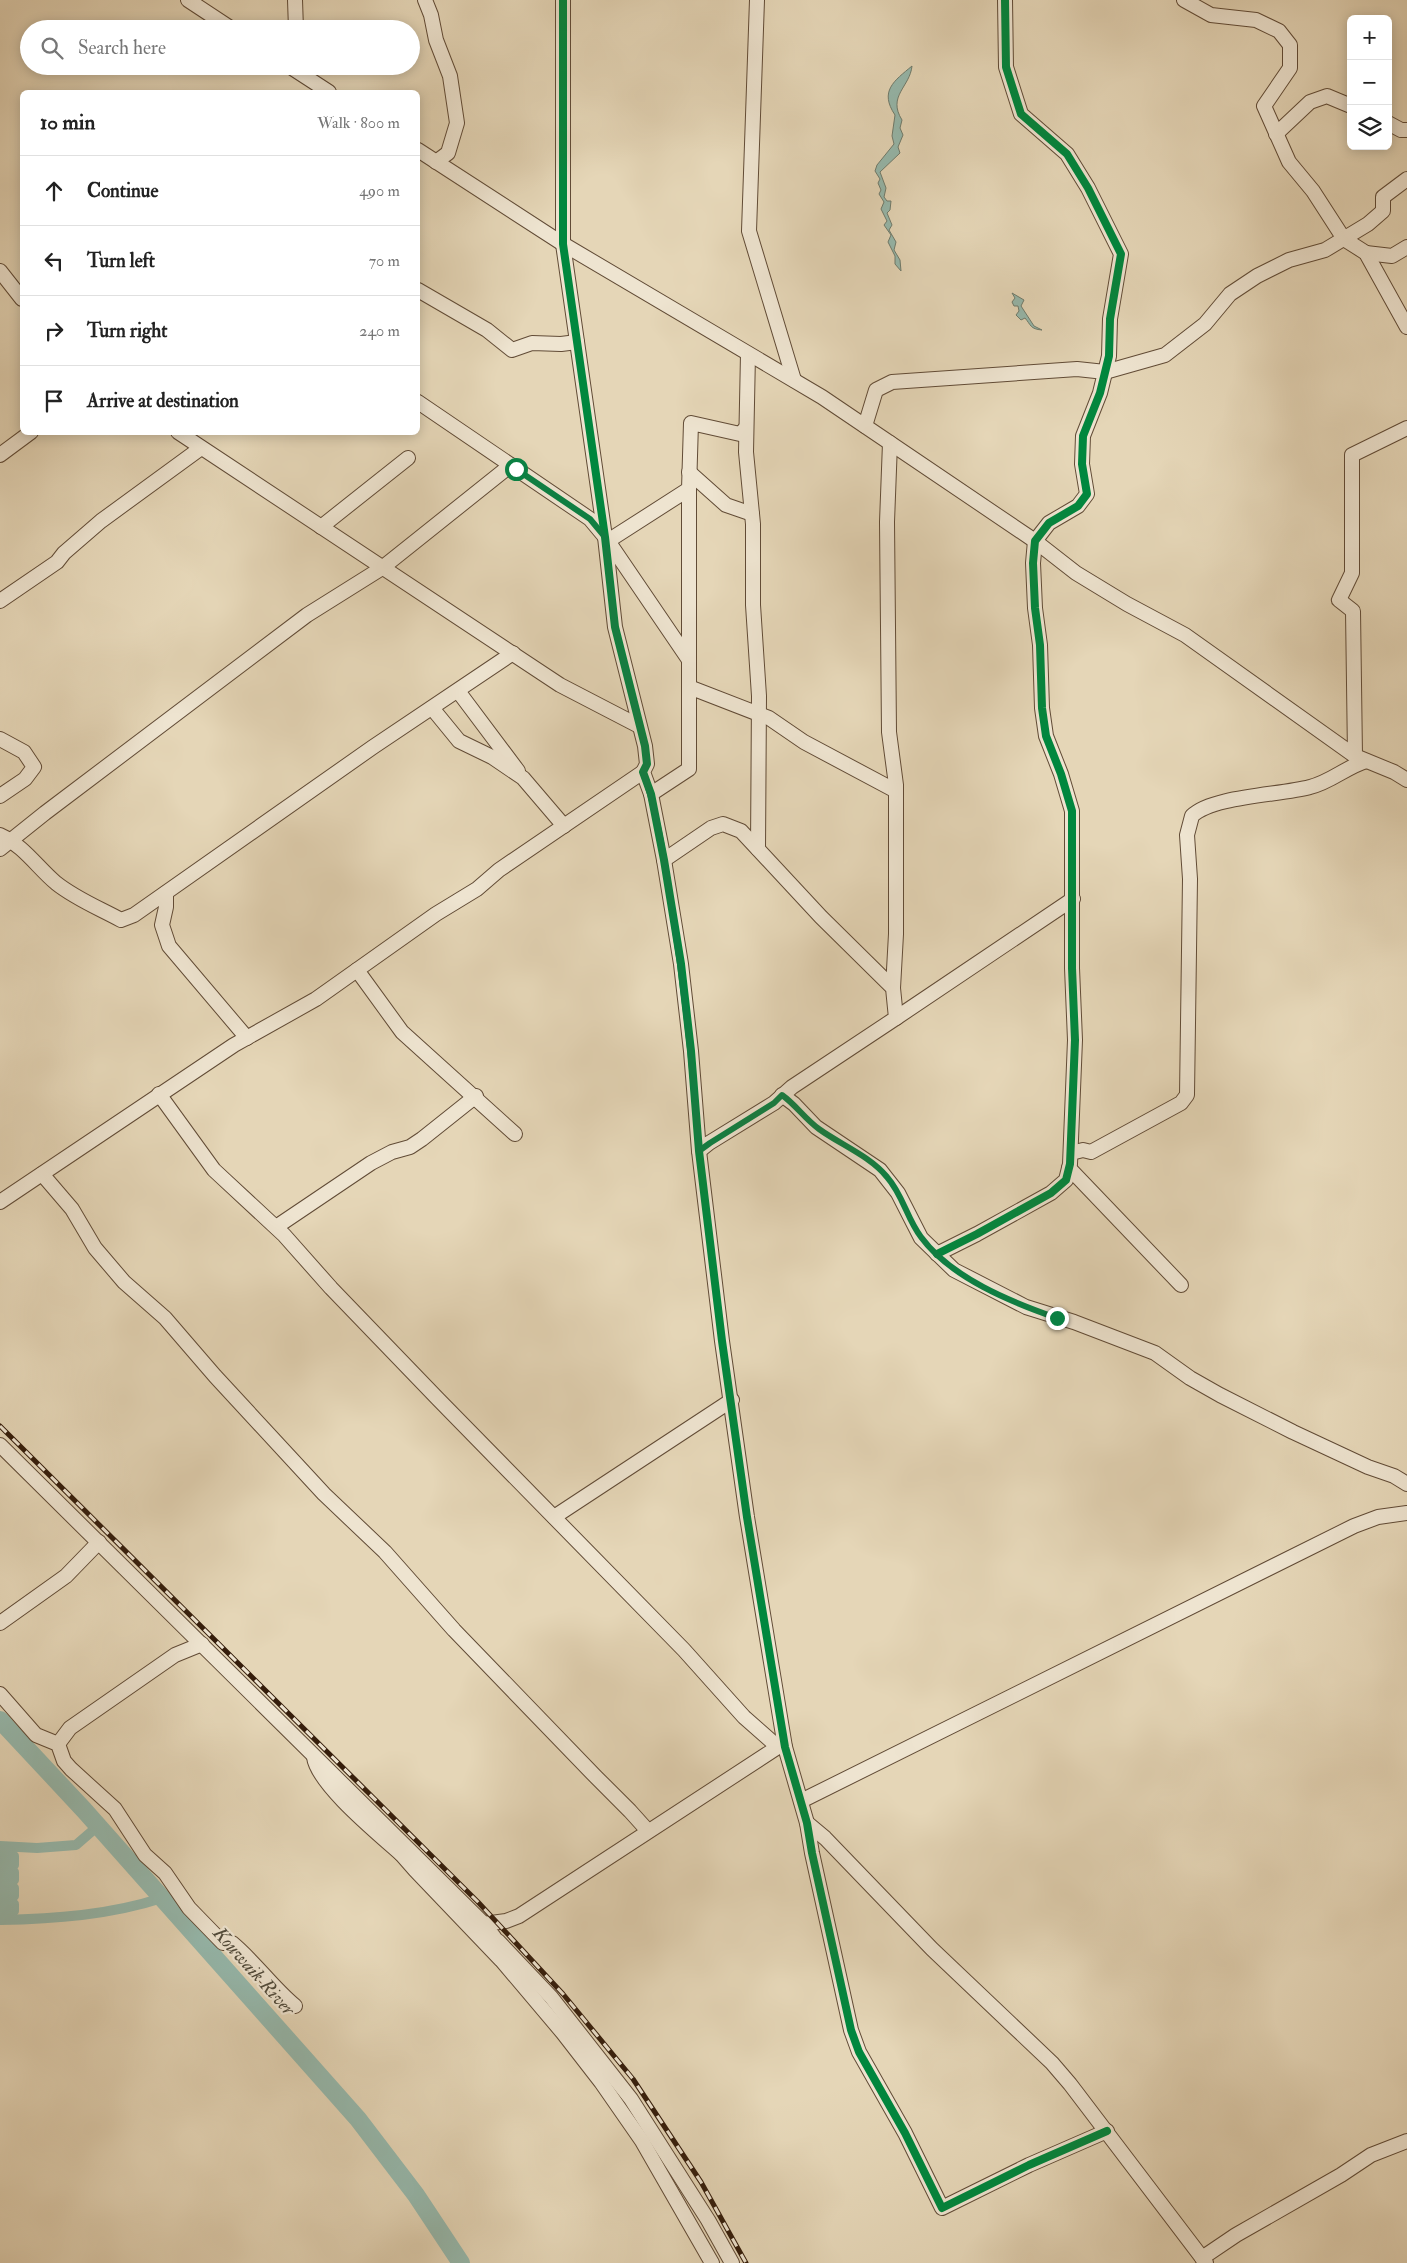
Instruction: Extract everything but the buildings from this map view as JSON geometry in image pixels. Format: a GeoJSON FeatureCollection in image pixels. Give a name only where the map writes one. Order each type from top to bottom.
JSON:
{"type":"FeatureCollection","features":[{"type":"Feature","properties":{"kind":"street"},"geometry":{"type":"LineString","coordinates":[[188,0],[218,20]]}},
{"type":"Feature","properties":{"kind":"street"},"geometry":{"type":"LineString","coordinates":[[295,0],[296,20]]}},
{"type":"Feature","properties":{"kind":"street"},"geometry":{"type":"LineString","coordinates":[[424,0],[431,15],[436,40],[450,76],[457,123],[448,152],[436,162]]}},
{"type":"Feature","properties":{"kind":"street"},"geometry":{"type":"LineString","coordinates":[[0,1202],[247,1038],[316,999],[436,914],[477,890],[499,870],[643,772],[647,764],[645,746],[615,627],[605,537],[563,244],[564,0]]}},
{"type":"Feature","properties":{"kind":"street"},"geometry":{"type":"LineString","coordinates":[[758,0],[749,231],[794,380]]}},
{"type":"Feature","properties":{"kind":"street"},"geometry":{"type":"LineString","coordinates":[[937,1254],[1050,1193],[1066,1180],[1069,1168],[1075,1040],[1072,968],[1072,811],[1061,774],[1046,736],[1042,708],[1040,645],[1033,589],[1032,563],[1035,541],[1048,523],[1078,506],[1087,494],[1082,464],[1083,436],[1100,393],[1109,356],[1110,319],[1122,254],[1088,188],[1067,154],[1021,114],[1006,67],[1005,0]]}},
{"type":"Feature","properties":{"kind":"street"},"geometry":{"type":"LineString","coordinates":[[1184,0],[1211,15],[1256,20],[1279,31],[1290,45],[1290,68],[1264,106],[1289,162],[1313,191],[1344,239],[1366,253],[1392,256],[1407,247]]}},
{"type":"Feature","properties":{"kind":"street"},"geometry":{"type":"LineString","coordinates":[[305,75],[326,90]]}},
{"type":"Feature","properties":{"kind":"street"},"geometry":{"type":"LineString","coordinates":[[1276,134],[1310,102],[1327,96],[1349,105]]}},
{"type":"Feature","properties":{"kind":"street"},"geometry":{"type":"LineString","coordinates":[[1392,125],[1401,130],[1407,130]]}},
{"type":"Feature","properties":{"kind":"street"},"geometry":{"type":"LineString","coordinates":[[420,151],[563,244],[794,380],[1035,541],[1076,573],[1185,635],[1360,758],[1394,772],[1407,780]]}},
{"type":"Feature","properties":{"kind":"street"},"geometry":{"type":"LineString","coordinates":[[865,426],[876,390],[892,382],[1077,369],[1105,372],[1165,355],[1205,324],[1230,294],[1256,276],[1289,260],[1325,250],[1368,224],[1383,211],[1383,197],[1407,179]]}},
{"type":"Feature","properties":{"kind":"street"},"geometry":{"type":"LineString","coordinates":[[1366,253],[1407,327]]}},
{"type":"Feature","properties":{"kind":"street"},"geometry":{"type":"LineString","coordinates":[[0,271],[18,294]]}},
{"type":"Feature","properties":{"kind":"street"},"geometry":{"type":"LineString","coordinates":[[420,291],[487,330],[512,350],[532,343],[561,344],[577,342]]}},
{"type":"Feature","properties":{"kind":"street"},"geometry":{"type":"LineString","coordinates":[[0,293],[18,294]]}},
{"type":"Feature","properties":{"kind":"street"},"geometry":{"type":"LineString","coordinates":[[748,354],[746,452],[752,514],[752,605],[759,714],[758,849]]}},
{"type":"Feature","properties":{"kind":"street"},"geometry":{"type":"LineString","coordinates":[[420,403],[590,519],[605,537],[689,660]]}},
{"type":"Feature","properties":{"kind":"street"},"geometry":{"type":"LineString","coordinates":[[651,794],[689,769],[689,488],[691,423],[740,434],[746,428]]}},
{"type":"Feature","properties":{"kind":"street"},"geometry":{"type":"LineString","coordinates":[[1360,758],[1353,611],[1339,600],[1352,573],[1352,455],[1407,428]]}},
{"type":"Feature","properties":{"kind":"street"},"geometry":{"type":"LineString","coordinates":[[0,455],[27,435]]}},
{"type":"Feature","properties":{"kind":"street"},"geometry":{"type":"LineString","coordinates":[[182,435],[560,685],[639,726]]}},
{"type":"Feature","properties":{"kind":"street"},"geometry":{"type":"LineString","coordinates":[[890,443],[887,522],[889,732],[895,769],[896,792],[896,934],[893,988],[896,1018]]}},
{"type":"Feature","properties":{"kind":"street"},"geometry":{"type":"LineString","coordinates":[[0,601],[57,562],[64,553],[102,521],[201,448]]}},
{"type":"Feature","properties":{"kind":"street"},"geometry":{"type":"LineString","coordinates":[[321,527],[408,458]]}},
{"type":"Feature","properties":{"kind":"street"},"geometry":{"type":"LineString","coordinates":[[0,850],[6,838],[45,812],[307,615],[382,568],[511,466]]}},
{"type":"Feature","properties":{"kind":"street"},"geometry":{"type":"LineString","coordinates":[[690,472],[726,505],[752,514]]}},
{"type":"Feature","properties":{"kind":"street"},"geometry":{"type":"LineString","coordinates":[[605,537],[611,539],[689,488]]}},
{"type":"Feature","properties":{"kind":"street"},"geometry":{"type":"LineString","coordinates":[[6,838],[71,895],[121,920],[134,916],[324,780],[513,653]]}},
{"type":"Feature","properties":{"kind":"street"},"geometry":{"type":"LineString","coordinates":[[689,687],[769,718],[804,742],[896,792]]}},
{"type":"Feature","properties":{"kind":"street"},"geometry":{"type":"LineString","coordinates":[[458,691],[523,778],[564,826]]}},
{"type":"Feature","properties":{"kind":"street"},"geometry":{"type":"LineString","coordinates":[[432,708],[459,741],[492,758],[523,778]]}},
{"type":"Feature","properties":{"kind":"street"},"geometry":{"type":"LineString","coordinates":[[0,739],[24,752],[34,767],[25,779],[0,796]]}},
{"type":"Feature","properties":{"kind":"street"},"geometry":{"type":"LineString","coordinates":[[1071,1153],[1083,1150],[1091,1152],[1181,1103],[1187,1095],[1190,879],[1187,835],[1192,816],[1206,807],[1259,795],[1293,792],[1313,787],[1335,777],[1360,758]]}},
{"type":"Feature","properties":{"kind":"street"},"geometry":{"type":"LineString","coordinates":[[643,772],[651,794],[681,964],[692,1052],[699,1151],[722,1341],[781,1747],[807,1823],[851,2030],[859,2052],[905,2133],[942,2208],[966,2198],[1029,2164],[1107,2131]]}},
{"type":"Feature","properties":{"kind":"street"},"geometry":{"type":"LineString","coordinates":[[664,860],[711,828],[724,824],[742,831],[821,916],[893,988]]}},
{"type":"Feature","properties":{"kind":"street"},"geometry":{"type":"LineString","coordinates":[[166,893],[166,907],[162,925],[168,946],[247,1038]]}},
{"type":"Feature","properties":{"kind":"street"},"geometry":{"type":"LineString","coordinates":[[699,1151],[774,1103],[782,1095],[846,1050],[1073,899]]}},
{"type":"Feature","properties":{"kind":"street"},"geometry":{"type":"LineString","coordinates":[[357,970],[402,1032],[476,1096],[515,1134]]}},
{"type":"Feature","properties":{"kind":"street"},"geometry":{"type":"LineString","coordinates":[[160,1094],[214,1170],[276,1227],[438,1399],[614,1581],[684,1650],[744,1717],[781,1747]]}},
{"type":"Feature","properties":{"kind":"street"},"geometry":{"type":"LineString","coordinates":[[782,1095],[794,1104],[816,1127],[880,1170],[898,1192],[921,1238],[954,1270],[1026,1307],[1074,1322],[1155,1353],[1190,1378],[1220,1395],[1293,1432],[1368,1467],[1394,1476],[1407,1484]]}},
{"type":"Feature","properties":{"kind":"street"},"geometry":{"type":"LineString","coordinates":[[276,1227],[371,1163],[416,1143],[476,1096]]}},
{"type":"Feature","properties":{"kind":"street"},"geometry":{"type":"LineString","coordinates":[[1069,1168],[1181,1285]]}},
{"type":"Feature","properties":{"kind":"street"},"geometry":{"type":"LineString","coordinates":[[42,1174],[72,1209],[95,1248],[124,1282],[165,1318],[215,1376],[324,1494],[385,1552],[454,1630],[648,1831]]}},
{"type":"Feature","properties":{"kind":"street"},"geometry":{"type":"LineString","coordinates":[[554,1517],[732,1400]]}},
{"type":"Feature","properties":{"kind":"street"},"geometry":{"type":"LineString","coordinates":[[0,1446],[314,1754],[484,1924],[551,1997],[631,2099],[708,2220],[732,2263]]}},
{"type":"Feature","properties":{"kind":"street"},"geometry":{"type":"LineString","coordinates":[[801,1801],[1354,1526],[1378,1517],[1407,1513]]}},
{"type":"Feature","properties":{"kind":"street"},"geometry":{"type":"LineString","coordinates":[[0,1622],[66,1576],[99,1542]]}},
{"type":"Feature","properties":{"kind":"street"},"geometry":{"type":"LineString","coordinates":[[58,1744],[70,1728],[175,1655],[202,1644]]}},
{"type":"Feature","properties":{"kind":"street"},"geometry":{"type":"LineString","coordinates":[[0,1694],[36,1735],[58,1744],[64,1761],[115,1809],[145,1855],[165,1873],[189,1908],[223,1943],[232,1943],[251,1959],[277,1991],[295,2006]]}},
{"type":"Feature","properties":{"kind":"street"},"geometry":{"type":"LineString","coordinates":[[484,1924],[506,1921],[519,1916],[648,1831],[781,1747]]}},
{"type":"Feature","properties":{"kind":"street"},"geometry":{"type":"LineString","coordinates":[[314,1754],[315,1765],[321,1776],[364,1822],[401,1854],[503,1962],[563,2033],[642,2141],[712,2263]]}},
{"type":"Feature","properties":{"kind":"street"},"geometry":{"type":"LineString","coordinates":[[807,1823],[834,1848],[932,1949],[1052,2062],[1107,2131],[1204,2261],[1236,2235],[1370,2155],[1407,2141]]}},
{"type":"Feature","properties":{"kind":"street"},"geometry":{"type":"LineString","coordinates":[[397,1837],[401,1854]]}},
{"type":"Feature","properties":{"kind":"street"},"geometry":{"type":"LineString","coordinates":[[814,1862],[821,1847],[828,1845],[834,1848]]}},
{"type":"Feature","properties":{"kind":"street"},"geometry":{"type":"LineString","coordinates":[[494,1937],[503,1962]]}},
{"type":"Feature","properties":{"kind":"water"},"geometry":{"type":"Polygon","coordinates":[[[912,66],[897,104],[902,120],[900,128],[903,135],[898,147],[900,153],[880,172],[886,188],[884,197],[887,201],[891,201],[890,210],[887,213],[892,225],[889,230],[896,242],[894,250],[900,260],[901,271],[895,264],[895,256],[888,242],[891,235],[884,225],[887,221],[881,209],[884,202],[879,194],[881,190],[878,183],[880,179],[875,171],[877,165],[894,144],[892,136],[895,115],[888,99],[891,87],[912,66]]]}},
{"type":"Feature","properties":{"kind":"water"},"geometry":{"type":"Polygon","coordinates":[[[1012,293],[1024,300],[1021,306],[1034,326],[1042,330],[1033,328],[1025,318],[1021,320],[1016,315],[1019,311],[1018,306],[1014,306],[1012,302],[1015,298],[1012,293]]]}},
{"type":"Feature","properties":{"kind":"waterway","name":"Kouwaik River"},"geometry":{"type":"LineString","coordinates":[[0,1720],[84,1810],[358,2119],[416,2195],[461,2263]]}},
{"type":"Feature","properties":{"kind":"waterway"},"geometry":{"type":"LineString","coordinates":[[0,1846],[37,1848],[76,1845],[98,1826]]}},
{"type":"Feature","properties":{"kind":"waterway"},"geometry":{"type":"LineString","coordinates":[[0,1856],[14,1856],[14,1865],[0,1865]]}},
{"type":"Feature","properties":{"kind":"waterway"},"geometry":{"type":"LineString","coordinates":[[0,1880],[14,1880],[14,1872],[2,1872]]}},
{"type":"Feature","properties":{"kind":"waterway"},"geometry":{"type":"LineString","coordinates":[[0,1888],[14,1888],[14,1896],[0,1896]]}},
{"type":"Feature","properties":{"kind":"waterway"},"geometry":{"type":"LineString","coordinates":[[0,1920],[82,1915],[142,1904],[162,1898]]}},
{"type":"Feature","properties":{"kind":"waterway"},"geometry":{"type":"LineString","coordinates":[[0,1904],[14,1904],[14,1911],[0,1911]]}},
{"type":"Feature","properties":{"kind":"railway"},"geometry":{"type":"LineString","coordinates":[[0,1426],[478,1902],[563,1994],[633,2079],[701,2182],[746,2263]]}},
{"type":"Feature","properties":{"kind":"cycle path"},"geometry":{"type":"LineString","coordinates":[[563,0],[563,244],[605,537],[615,627],[645,746],[647,764],[643,772],[651,794],[681,964],[691,1051],[699,1151],[722,1341],[747,1517],[785,1747],[807,1823],[851,2030],[859,2052],[905,2133],[942,2208],[1029,2165],[1107,2131]]}},
{"type":"Feature","properties":{"kind":"cycle path"},"geometry":{"type":"LineString","coordinates":[[937,1254],[1051,1193],[1066,1180],[1070,1164],[1075,1040],[1072,968],[1072,811],[1061,774],[1046,736],[1042,708],[1040,645],[1035,608],[1033,563],[1035,541],[1049,523],[1078,506],[1087,494],[1082,464],[1083,436],[1100,393],[1109,356],[1110,319],[1121,254],[1088,188],[1067,154],[1021,114],[1006,67],[1005,0]]}},
{"type":"Feature","properties":{"kind":"route"},"geometry":{"type":"LineString","coordinates":[[516,469],[590,519],[605,537],[615,627],[645,746],[647,764],[643,772],[651,794],[681,964],[692,1052],[699,1151],[774,1103],[782,1095],[794,1104],[816,1127],[880,1170],[888,1178],[904,1202],[921,1238],[954,1270],[1026,1307],[1057,1318]]}}]}
